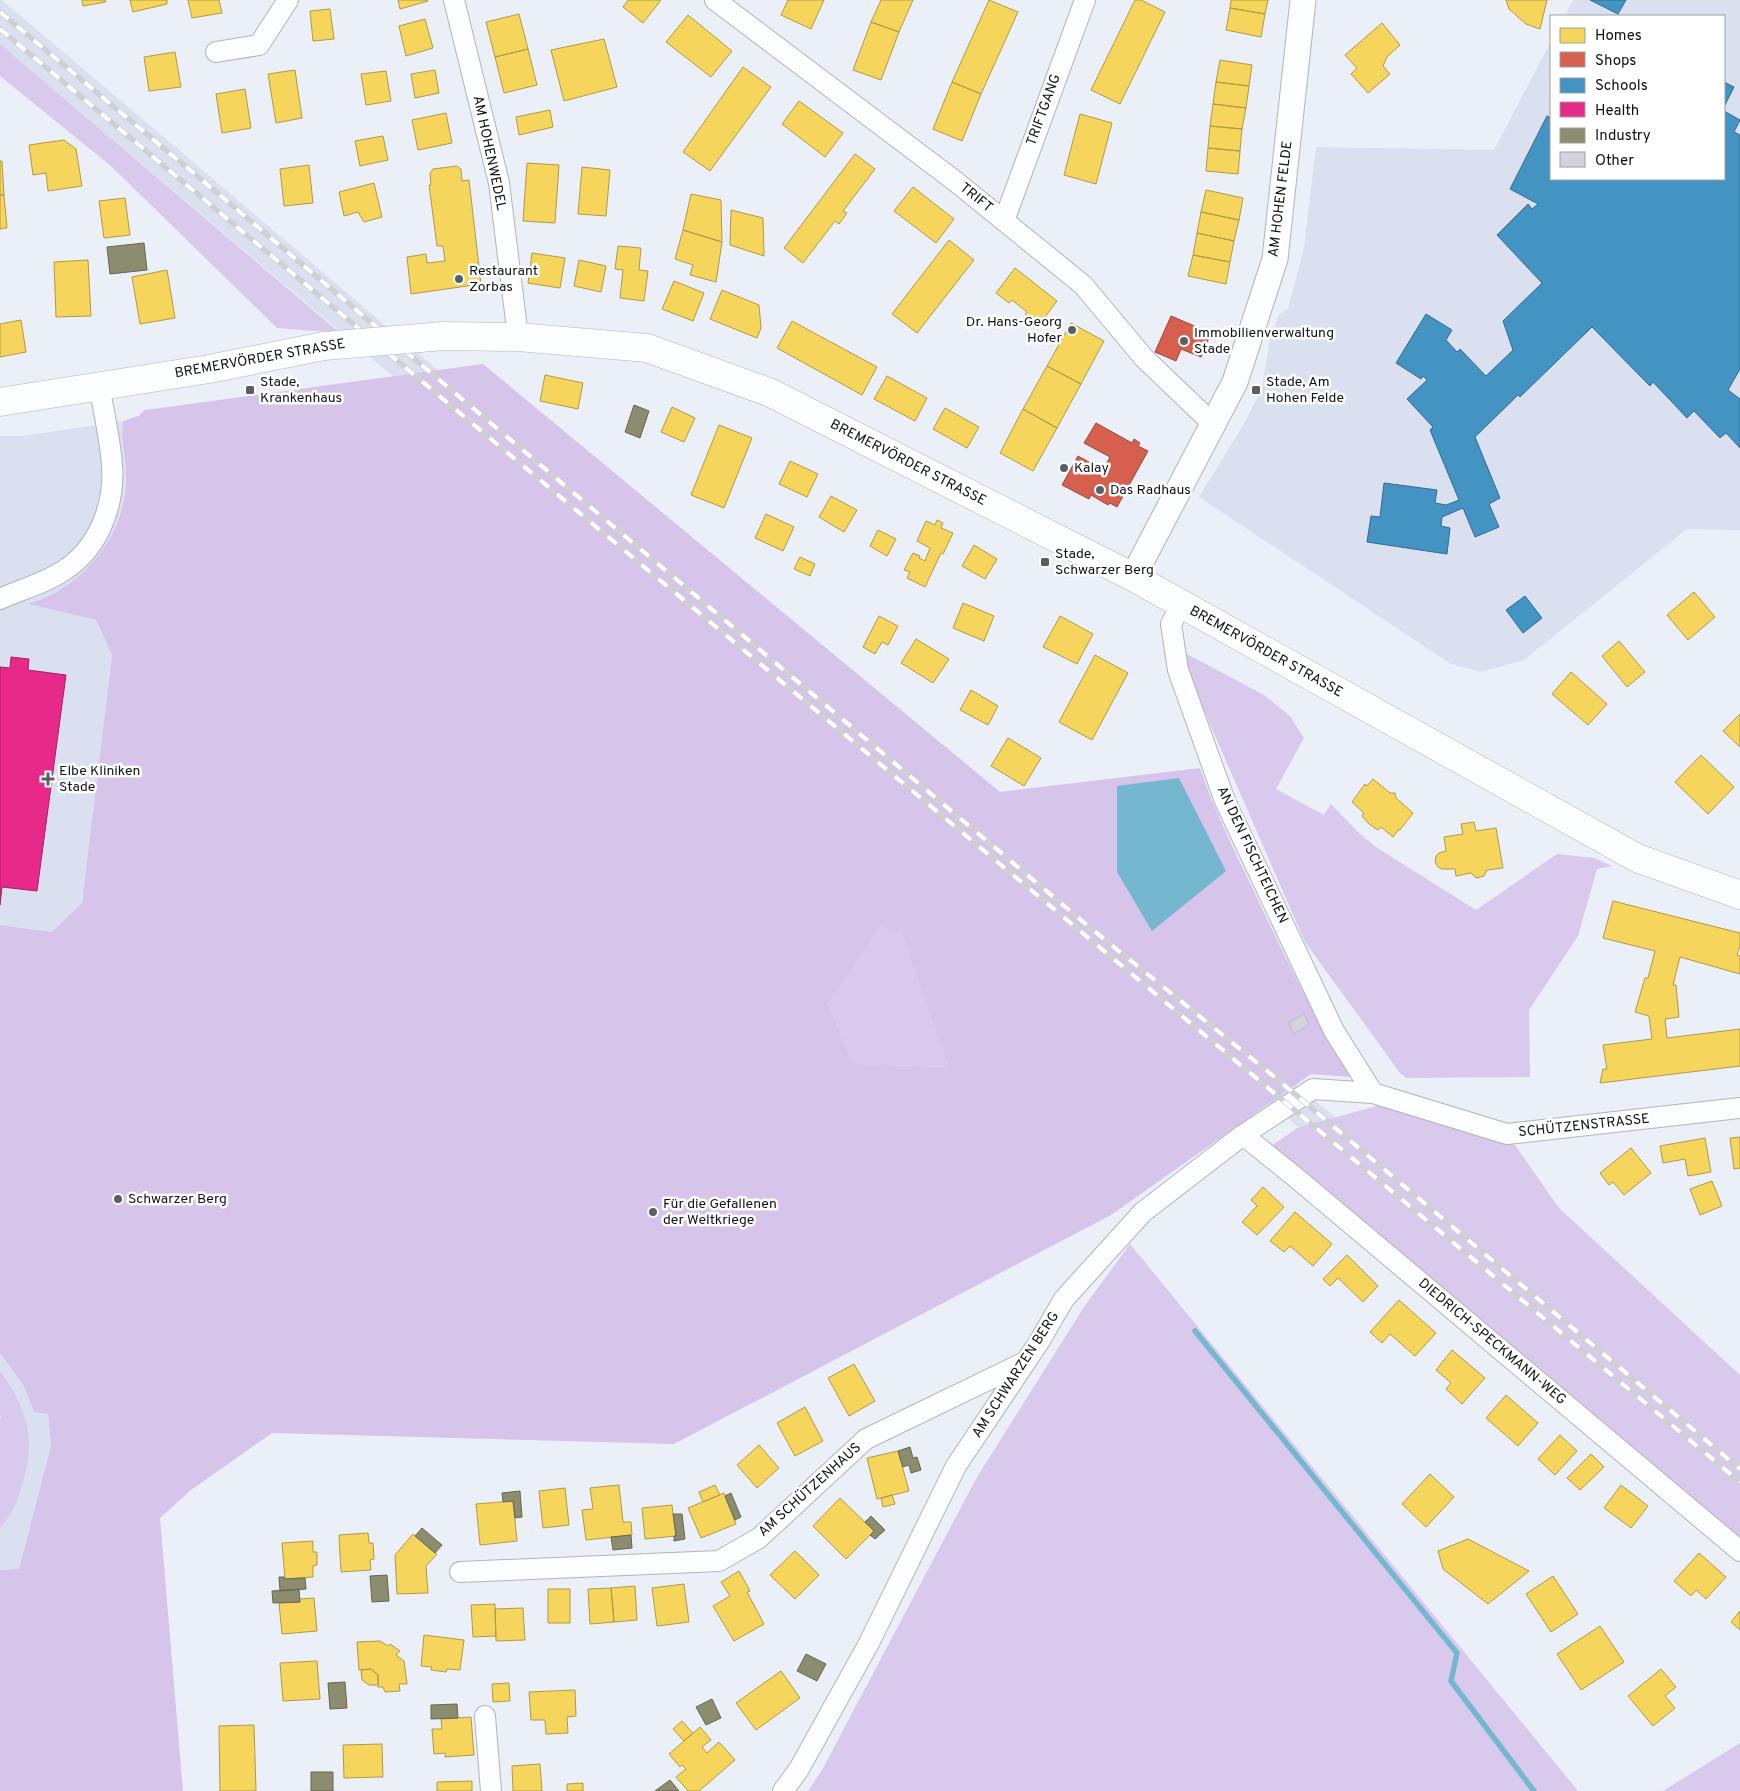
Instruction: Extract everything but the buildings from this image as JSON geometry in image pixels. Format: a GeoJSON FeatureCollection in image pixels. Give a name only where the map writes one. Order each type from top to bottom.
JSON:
{"type":"FeatureCollection","features":[{"type":"Feature","properties":{"kind":"main road","name":"BREMERVÖRDER STRASSE"},"geometry":{"type":"LineString","coordinates":[[0,402],[209,369],[324,346],[442,336],[518,337],[647,348],[771,393],[1133,577],[1176,615],[1637,858],[1740,895]]}},
{"type":"Feature","properties":{"kind":"street"},"geometry":{"type":"LineString","coordinates":[[216,52],[259,45],[288,0]]}},
{"type":"Feature","properties":{"kind":"street","name":"AM HOHENWEDEL"},"geometry":{"type":"LineString","coordinates":[[454,0],[499,183],[518,337]]}},
{"type":"Feature","properties":{"kind":"street","name":"TRIFT"},"geometry":{"type":"LineString","coordinates":[[715,0],[955,181],[1083,285],[1144,358],[1214,424]]}},
{"type":"Feature","properties":{"kind":"street","name":"TRIFTGANG"},"geometry":{"type":"LineString","coordinates":[[1004,221],[1084,0]]}},
{"type":"Feature","properties":{"kind":"street","name":"AM HOHEN FELDE"},"geometry":{"type":"LineString","coordinates":[[1133,577],[1235,382],[1275,259],[1303,0]]}},
{"type":"Feature","properties":{"kind":"street"},"geometry":{"type":"LineString","coordinates":[[0,599],[51,578],[66,569],[86,551],[103,523],[110,499],[112,465],[99,386]]}},
{"type":"Feature","properties":{"kind":"street","name":"AN DEN FISCHTEICHEN"},"geometry":{"type":"LineString","coordinates":[[1176,615],[1178,670],[1225,800],[1334,1031],[1374,1093]]}},
{"type":"Feature","properties":{"kind":"street","name":"AM SCHWARZEN BERG"},"geometry":{"type":"LineString","coordinates":[[784,1791],[799,1769],[869,1643],[956,1466],[1026,1361],[1064,1299],[1143,1212],[1243,1136],[1313,1089],[1374,1093]]}},
{"type":"Feature","properties":{"kind":"street","name":"SCHÜTZENSTRASSE"},"geometry":{"type":"LineString","coordinates":[[1374,1093],[1507,1134],[1740,1108]]}},
{"type":"Feature","properties":{"kind":"street","name":"DIEDRICH-SPECKMANN-WEG"},"geometry":{"type":"LineString","coordinates":[[1243,1136],[1310,1189],[1740,1551]]}},
{"type":"Feature","properties":{"kind":"street","name":"AM SCHÜTZENHAUS"},"geometry":{"type":"LineString","coordinates":[[460,1572],[719,1561],[759,1538],[866,1439],[1026,1361]]}},
{"type":"Feature","properties":{"kind":"street"},"geometry":{"type":"LineString","coordinates":[[485,1716],[491,1791]]}},
{"type":"Feature","properties":{"kind":"shaded area"},"geometry":{"type":"Polygon","coordinates":[[[0,0],[875,741],[1149,969],[1372,1146],[1351,1168],[1127,993],[855,767],[0,44],[0,0]]]}},
{"type":"Feature","properties":{"kind":"shaded area"},"geometry":{"type":"Polygon","coordinates":[[[1573,0],[1740,0],[1740,530],[1687,529],[1524,660],[1481,672],[1451,664],[1199,497],[1245,422],[1262,388],[1270,338],[1279,315],[1288,309],[1304,248],[1316,147],[1494,150],[1550,43],[1550,180],[1725,180],[1725,15],[1566,15],[1573,0]]]}},
{"type":"Feature","properties":{"kind":"shaded area"},"geometry":{"type":"Polygon","coordinates":[[[0,44],[340,333],[277,328],[111,166],[0,76],[0,44]]]}},
{"type":"Feature","properties":{"kind":"shaded area"},"geometry":{"type":"Polygon","coordinates":[[[483,364],[1000,792],[1200,768],[1224,828],[1275,936],[1311,1007],[1351,1077],[1311,1074],[1111,1215],[674,1444],[272,1433],[191,1490],[160,1518],[183,1791],[0,1791],[0,1570],[19,1569],[51,1446],[48,1414],[34,1412],[24,1386],[0,1353],[0,925],[52,932],[82,903],[112,655],[96,620],[28,604],[53,594],[69,584],[96,559],[106,544],[115,528],[125,493],[126,467],[122,434],[123,421],[138,416],[145,410],[483,364]],[[880,925],[828,1004],[854,1064],[948,1067],[901,933],[880,925]]]}},
{"type":"Feature","properties":{"kind":"shaded area","name":"Elbe Kliniken Stade"},"geometry":{"type":"Polygon","coordinates":[[[123,421],[122,431],[126,474],[123,505],[111,539],[91,566],[73,582],[52,595],[29,604],[96,620],[112,655],[82,903],[52,932],[0,925],[0,436],[22,436],[123,421]]]}},
{"type":"Feature","properties":{"kind":"shaded area"},"geometry":{"type":"Polygon","coordinates":[[[1185,653],[1264,695],[1290,716],[1304,738],[1276,789],[1324,815],[1331,804],[1360,834],[1379,849],[1476,910],[1557,854],[1594,858],[1612,866],[1597,869],[1578,936],[1529,1010],[1530,1077],[1406,1078],[1400,1073],[1305,942],[1182,660],[1185,653]]]}},
{"type":"Feature","properties":{"kind":"shaded area"},"geometry":{"type":"Polygon","coordinates":[[[880,924],[901,933],[948,1067],[854,1064],[828,1004],[880,924]]]}},
{"type":"Feature","properties":{"kind":"shaded area"},"geometry":{"type":"Polygon","coordinates":[[[1380,1105],[1515,1145],[1559,1208],[1740,1375],[1740,1545],[1267,1149],[1297,1128],[1380,1105]]]}},
{"type":"Feature","properties":{"kind":"shaded area"},"geometry":{"type":"Polygon","coordinates":[[[1130,1244],[1578,1791],[808,1791],[822,1770],[977,1477],[1084,1307],[1130,1244]]]}},
{"type":"Feature","properties":{"kind":"shaded area"},"geometry":{"type":"Polygon","coordinates":[[[0,1353],[24,1386],[34,1412],[48,1413],[51,1446],[19,1569],[0,1570],[0,1353]]]}},
{"type":"Feature","properties":{"kind":"shaded area"},"geometry":{"type":"Polygon","coordinates":[[[0,1371],[22,1408],[26,1422],[29,1448],[20,1493],[8,1518],[0,1528],[0,1420],[2,1416],[0,1415],[0,1371]]]}},
{"type":"Feature","properties":{"kind":"shaded area"},"geometry":{"type":"Polygon","coordinates":[[[1740,1743],[1740,1791],[1663,1791],[1740,1743]]]}},
{"type":"Feature","properties":{"kind":"water"},"geometry":{"type":"Polygon","coordinates":[[[1179,778],[1226,871],[1152,931],[1117,872],[1117,786],[1179,778]]]}},
{"type":"Feature","properties":{"kind":"waterway"},"geometry":{"type":"LineString","coordinates":[[1195,1331],[1457,1653],[1451,1681],[1534,1791]]}},
{"type":"Feature","properties":{"kind":"railway"},"geometry":{"type":"LineString","coordinates":[[0,12],[1088,926],[1271,1074],[1740,1469]]}},
{"type":"Feature","properties":{"kind":"railway"},"geometry":{"type":"LineString","coordinates":[[0,29],[1740,1482]]}},
{"type":"Feature","properties":{"kind":"place","name":"Restaurant Zorbas"},"geometry":{"type":"Point","coordinates":[459,279]}},
{"type":"Feature","properties":{"kind":"place","name":"Dr. Hans-Georg Hofer"},"geometry":{"type":"Point","coordinates":[1072,330]}},
{"type":"Feature","properties":{"kind":"place","name":"Immobilienverwaltung Stade"},"geometry":{"type":"Point","coordinates":[1184,341]}},
{"type":"Feature","properties":{"kind":"place","name":"Stade, Krankenhaus"},"geometry":{"type":"Point","coordinates":[250,390]}},
{"type":"Feature","properties":{"kind":"place","name":"Stade, Am Hohen Felde"},"geometry":{"type":"Point","coordinates":[1256,390]}},
{"type":"Feature","properties":{"kind":"place","name":"Kalay"},"geometry":{"type":"Point","coordinates":[1064,468]}},
{"type":"Feature","properties":{"kind":"place","name":"Das Radhaus"},"geometry":{"type":"Point","coordinates":[1100,490]}},
{"type":"Feature","properties":{"kind":"place","name":"Stade, Schwarzer Berg"},"geometry":{"type":"Point","coordinates":[1045,562]}},
{"type":"Feature","properties":{"kind":"place","name":"Elbe Kliniken Stade"},"geometry":{"type":"Point","coordinates":[48,779]}},
{"type":"Feature","properties":{"kind":"place","name":"Schwarzer Berg"},"geometry":{"type":"Point","coordinates":[118,1199]}},
{"type":"Feature","properties":{"kind":"place","name":"Für die Gefallenen der Weltkriege"},"geometry":{"type":"Point","coordinates":[653,1212]}}]}
